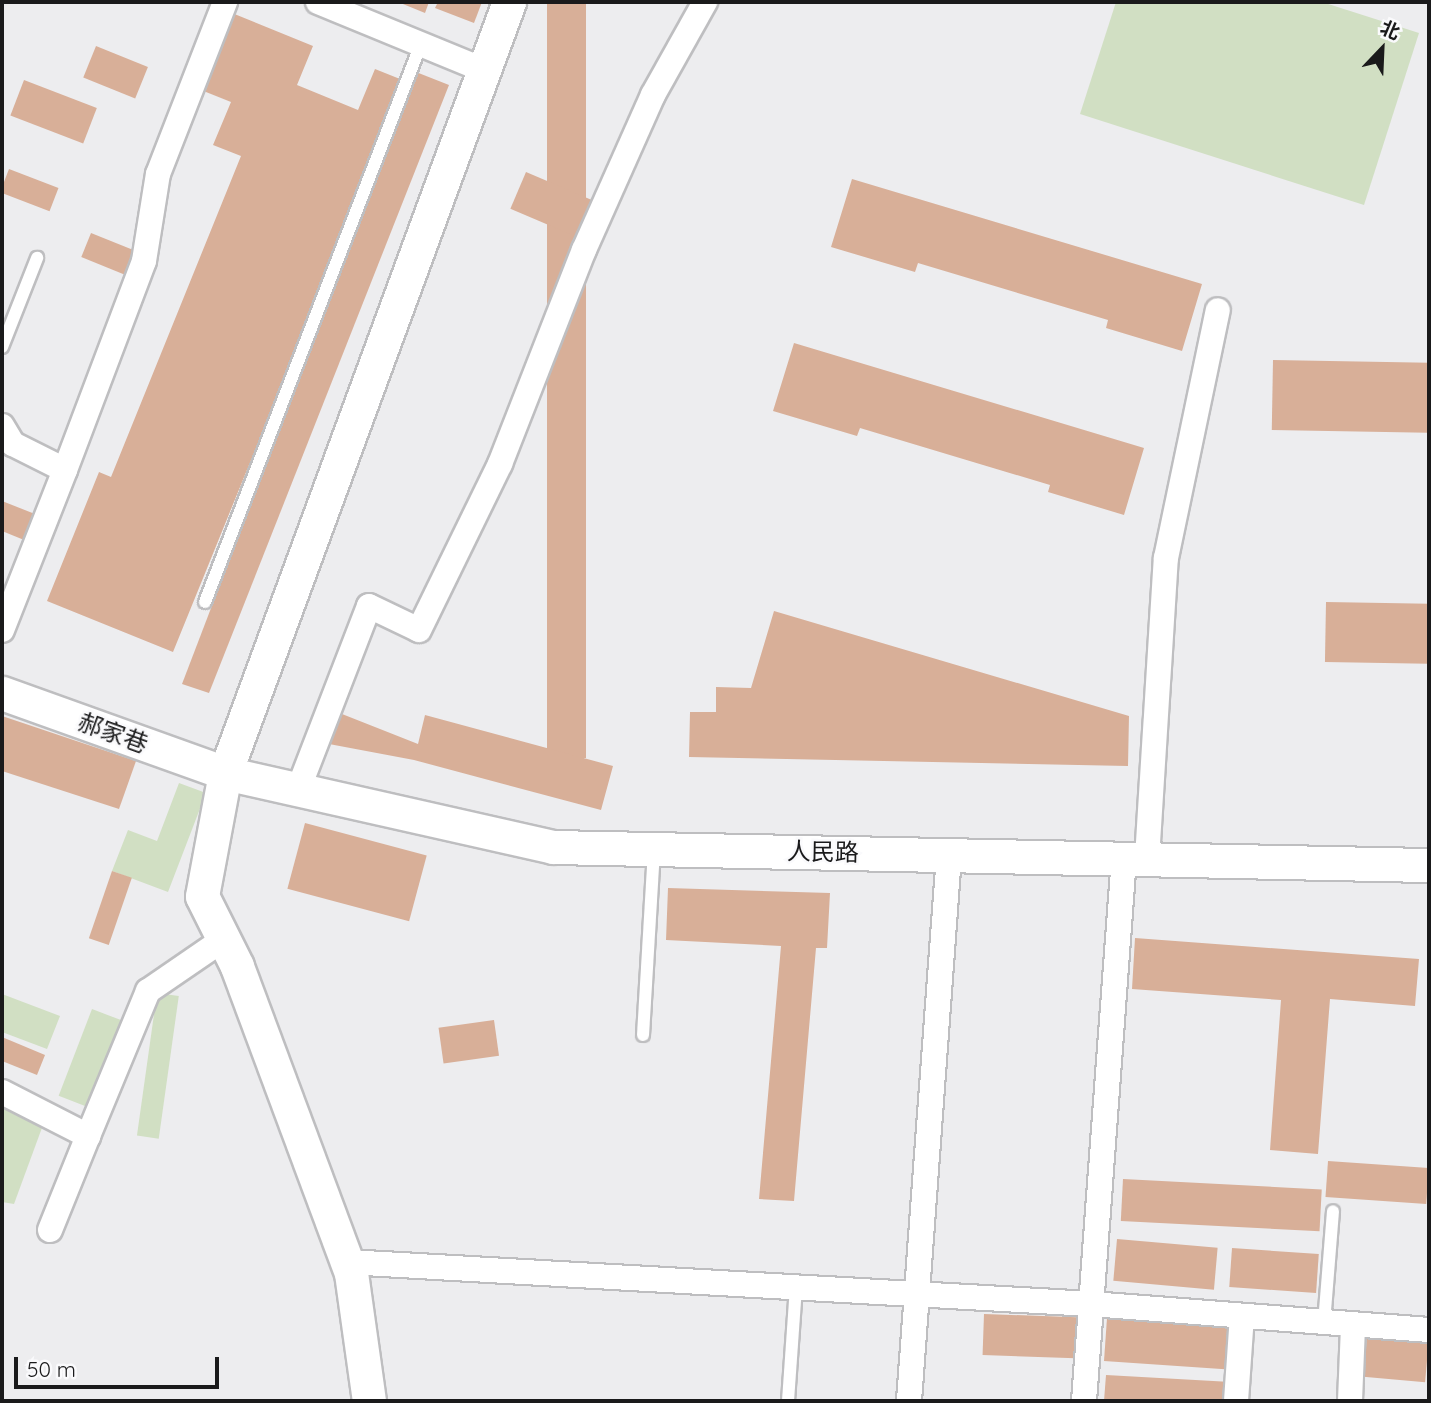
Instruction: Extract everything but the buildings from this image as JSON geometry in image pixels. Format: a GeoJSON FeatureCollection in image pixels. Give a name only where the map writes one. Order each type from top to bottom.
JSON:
{"type":"FeatureCollection","features":[{"type":"Feature","properties":{"kind":"street"},"geometry":{"type":"LineString","coordinates":[[2,630],[144,261],[158,174],[225,2]]}},
{"type":"Feature","properties":{"kind":"street"},"geometry":{"type":"LineString","coordinates":[[318,2],[481,69]]}},
{"type":"Feature","properties":{"kind":"street"},"geometry":{"type":"LineString","coordinates":[[369,1401],[346,1262],[224,939],[202,896],[225,773],[481,69],[509,2]]}},
{"type":"Feature","properties":{"kind":"street"},"geometry":{"type":"LineString","coordinates":[[299,790],[369,606],[419,630],[500,464],[584,250],[653,95],[705,2]]}},
{"type":"Feature","properties":{"kind":"street"},"geometry":{"type":"LineString","coordinates":[[1084,1401],[1091,1304],[1166,558],[1218,310]]}},
{"type":"Feature","properties":{"kind":"street"},"geometry":{"type":"LineString","coordinates":[[2,426],[13,444],[65,470]]}},
{"type":"Feature","properties":{"kind":"street","name":"郝家巷"},"geometry":{"type":"LineString","coordinates":[[2,694],[225,773]]}},
{"type":"Feature","properties":{"kind":"street","name":"人民路"},"geometry":{"type":"LineString","coordinates":[[225,773],[553,847],[1429,865]]}},
{"type":"Feature","properties":{"kind":"street"},"geometry":{"type":"LineString","coordinates":[[909,1401],[914,1295],[949,855]]}},
{"type":"Feature","properties":{"kind":"street"},"geometry":{"type":"LineString","coordinates":[[50,1230],[148,991],[224,939]]}},
{"type":"Feature","properties":{"kind":"street"},"geometry":{"type":"LineString","coordinates":[[2,1092],[88,1136]]}},
{"type":"Feature","properties":{"kind":"street"},"geometry":{"type":"LineString","coordinates":[[346,1262],[1091,1304],[1429,1330]]}},
{"type":"Feature","properties":{"kind":"street"},"geometry":{"type":"LineString","coordinates":[[1236,1401],[1242,1316]]}},
{"type":"Feature","properties":{"kind":"street"},"geometry":{"type":"LineString","coordinates":[[1349,1401],[1353,1325]]}},
{"type":"Feature","properties":{"kind":"lane"},"geometry":{"type":"LineString","coordinates":[[205,602],[421,44]]}},
{"type":"Feature","properties":{"kind":"lane"},"geometry":{"type":"LineString","coordinates":[[2,347],[37,258]]}},
{"type":"Feature","properties":{"kind":"lane"},"geometry":{"type":"LineString","coordinates":[[643,1035],[654,849]]}},
{"type":"Feature","properties":{"kind":"lane"},"geometry":{"type":"LineString","coordinates":[[1324,1323],[1333,1211]]}},
{"type":"Feature","properties":{"kind":"lane"},"geometry":{"type":"LineString","coordinates":[[788,1401],[796,1289]]}},
{"type":"Feature","properties":{"kind":"green space"},"geometry":{"type":"Polygon","coordinates":[[[1116,2],[1322,2],[1419,33],[1364,205],[1080,114],[1116,2]]]}},
{"type":"Feature","properties":{"kind":"green space"},"geometry":{"type":"Polygon","coordinates":[[[179,783],[206,793],[168,892],[112,871],[128,830],[157,841],[179,783]]]}},
{"type":"Feature","properties":{"kind":"green space"},"geometry":{"type":"Polygon","coordinates":[[[157,993],[179,996],[159,1139],[137,1136],[157,993]]]}},
{"type":"Feature","properties":{"kind":"green space"},"geometry":{"type":"Polygon","coordinates":[[[2,994],[60,1016],[47,1049],[2,1032],[2,994]]]}},
{"type":"Feature","properties":{"kind":"green space"},"geometry":{"type":"Polygon","coordinates":[[[92,1009],[121,1020],[88,1107],[59,1096],[92,1009]]]}},
{"type":"Feature","properties":{"kind":"green space"},"geometry":{"type":"Polygon","coordinates":[[[2,1104],[43,1125],[14,1204],[2,1202],[2,1104]]]}}]}
